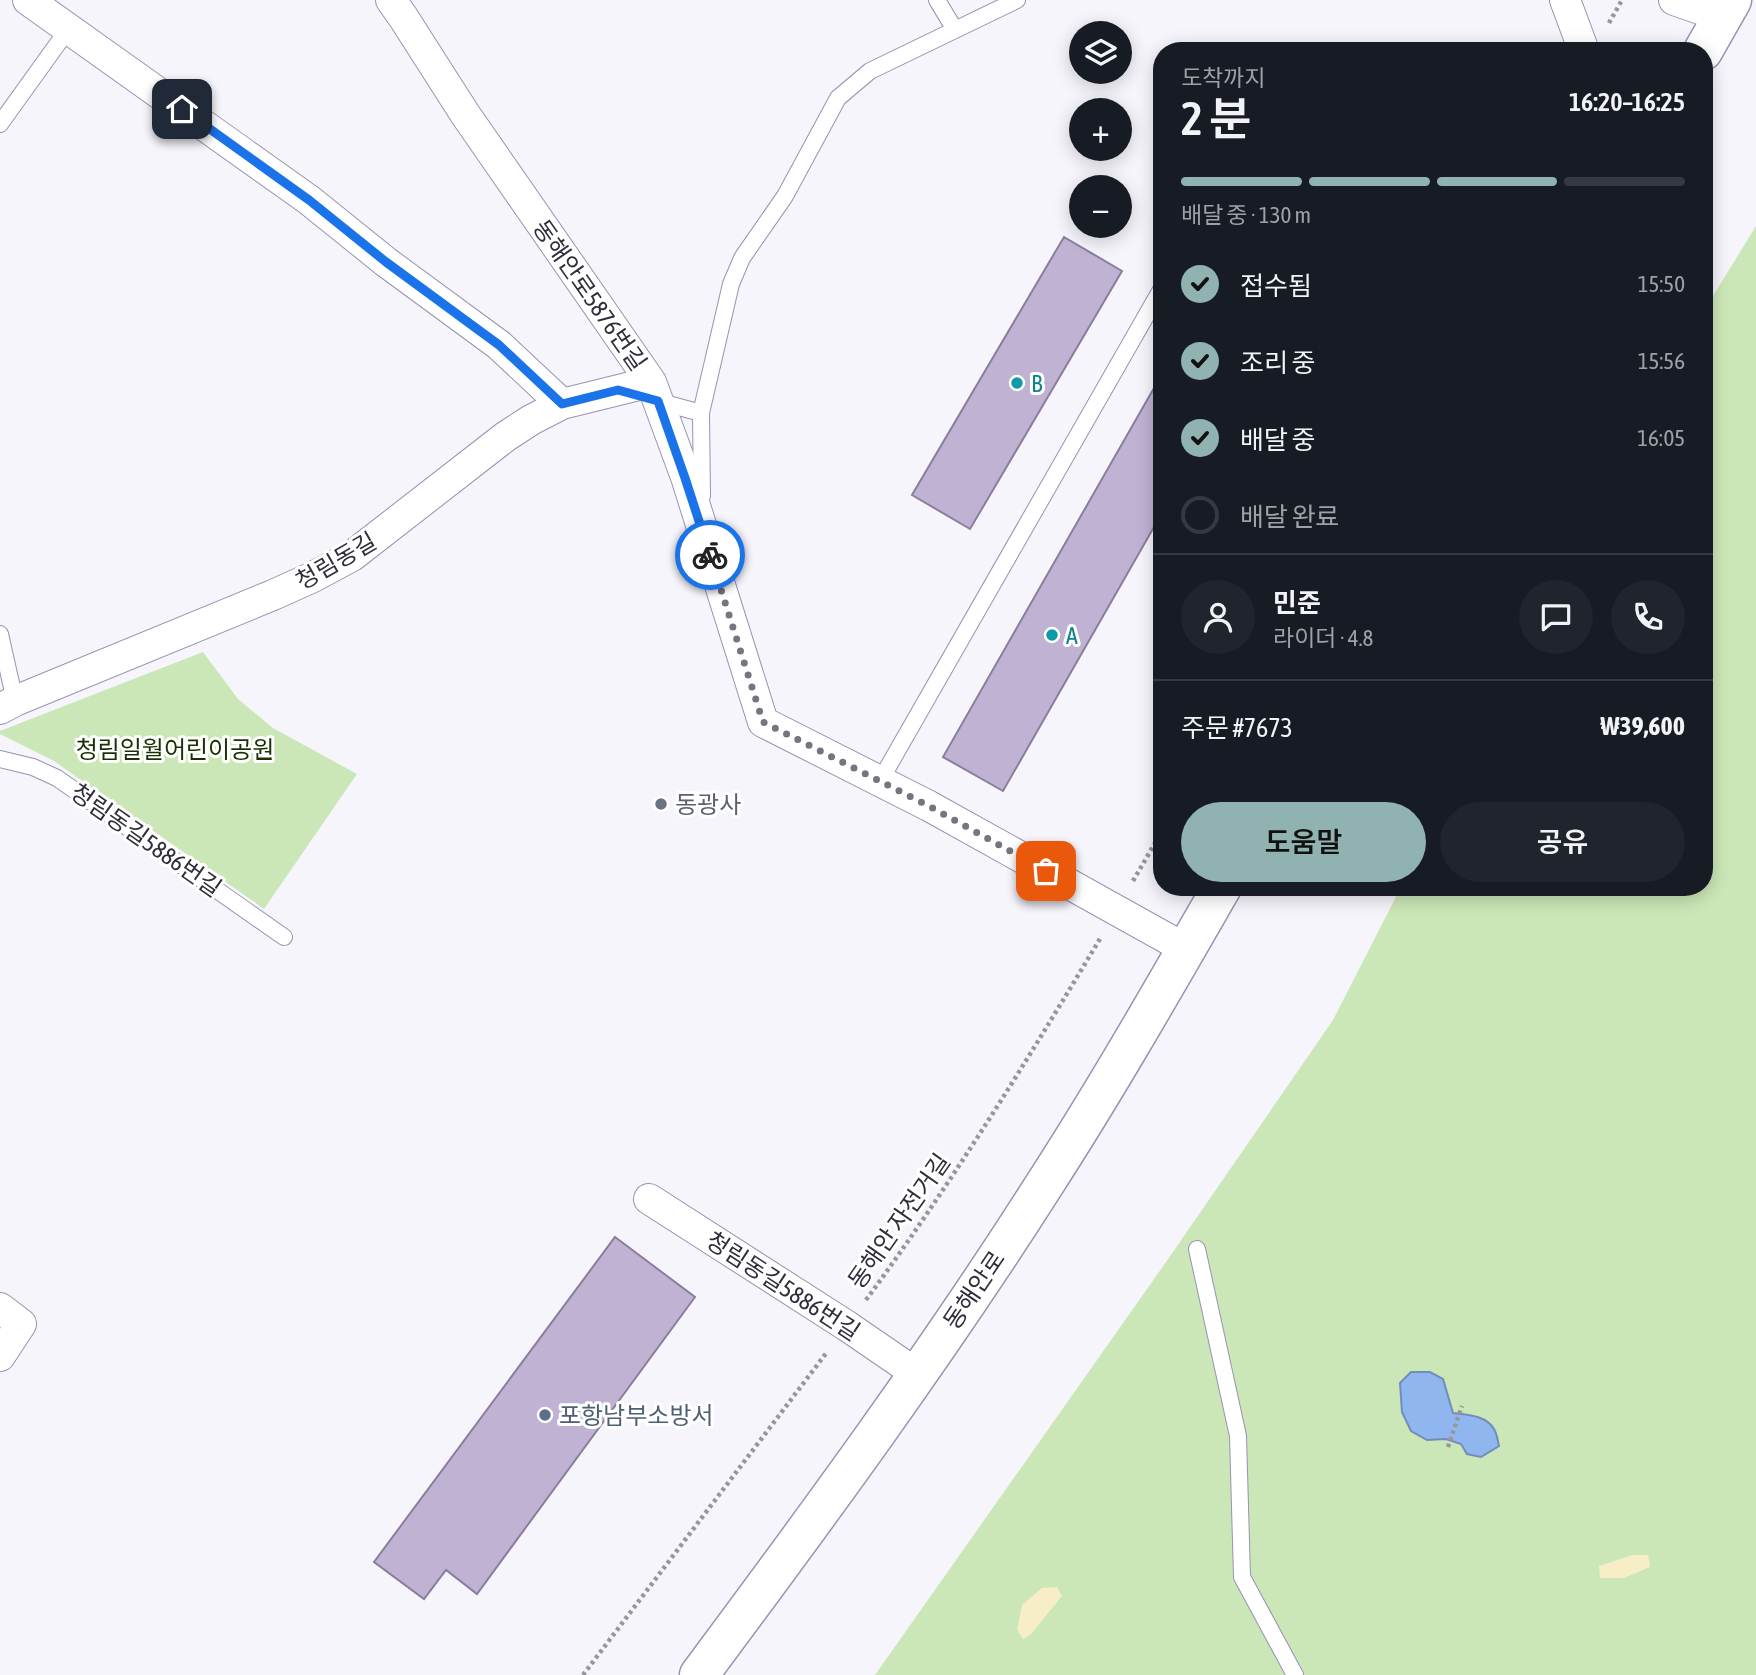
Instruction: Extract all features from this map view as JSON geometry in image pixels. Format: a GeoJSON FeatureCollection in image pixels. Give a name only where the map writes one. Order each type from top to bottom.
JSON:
{"type":"FeatureCollection","features":[{"type":"Feature","properties":{"kind":"main road"},"geometry":{"type":"LineString","coordinates":[[1708,42],[1728,8]]}},
{"type":"Feature","properties":{"kind":"main road","name":"동해안로"},"geometry":{"type":"LineString","coordinates":[[699,1675],[807,1530],[983,1279],[1047,1181],[1217,896]]}},
{"type":"Feature","properties":{"kind":"street"},"geometry":{"type":"LineString","coordinates":[[28,0],[309,200],[386,262],[499,345],[562,404]]}},
{"type":"Feature","properties":{"kind":"street","name":"동해안로5876번길"},"geometry":{"type":"LineString","coordinates":[[391,0],[464,114],[654,392],[685,478],[763,722],[929,806],[1186,949]]}},
{"type":"Feature","properties":{"kind":"street"},"geometry":{"type":"LineString","coordinates":[[1564,0],[1580,42]]}},
{"type":"Feature","properties":{"kind":"street"},"geometry":{"type":"LineString","coordinates":[[1674,0],[1728,8]]}},
{"type":"Feature","properties":{"kind":"street","name":"청림동길"},"geometry":{"type":"LineString","coordinates":[[7,705],[273,595],[352,556],[505,438],[531,420],[562,404],[618,390],[654,392]]}},
{"type":"Feature","properties":{"kind":"street","name":"청림동길5886번길"},"geometry":{"type":"LineString","coordinates":[[649,1199],[917,1374]]}},
{"type":"Feature","properties":{"kind":"street"},"geometry":{"type":"LineString","coordinates":[[0,1356],[11,1316]]}},
{"type":"Feature","properties":{"kind":"lane"},"geometry":{"type":"LineString","coordinates":[[937,0],[955,30]]}},
{"type":"Feature","properties":{"kind":"lane"},"geometry":{"type":"LineString","coordinates":[[704,537],[701,413],[731,284],[758,233],[785,196],[838,98],[870,71],[1017,0]]}},
{"type":"Feature","properties":{"kind":"lane"},"geometry":{"type":"LineString","coordinates":[[0,124],[69,28]]}},
{"type":"Feature","properties":{"kind":"lane"},"geometry":{"type":"LineString","coordinates":[[880,781],[1153,304]]}},
{"type":"Feature","properties":{"kind":"lane"},"geometry":{"type":"LineString","coordinates":[[654,392],[701,413]]}},
{"type":"Feature","properties":{"kind":"lane"},"geometry":{"type":"LineString","coordinates":[[0,634],[7,705]]}},
{"type":"Feature","properties":{"kind":"lane","name":"청림동길5886번길"},"geometry":{"type":"LineString","coordinates":[[0,759],[33,767],[57,778],[284,937]]}},
{"type":"Feature","properties":{"kind":"lane"},"geometry":{"type":"LineString","coordinates":[[1197,1249],[1238,1436],[1242,1577],[1295,1675]]}},
{"type":"Feature","properties":{"kind":"path","name":"동해안 자전거길"},"geometry":{"type":"LineString","coordinates":[[583,1675],[900,1254],[1024,1066],[1153,847]]}},
{"type":"Feature","properties":{"kind":"path"},"geometry":{"type":"LineString","coordinates":[[1448,1447],[1462,1406]]}},
{"type":"Feature","properties":{"kind":"green space"},"geometry":{"type":"Polygon","coordinates":[[[1756,226],[1756,1675],[875,1675],[1333,1020],[1396,896],[1713,896],[1713,296],[1756,226]]]}},
{"type":"Feature","properties":{"kind":"green space","name":"청림일월어린이공원"},"geometry":{"type":"Polygon","coordinates":[[[203,652],[238,699],[273,728],[357,774],[264,909],[54,761],[0,734],[0,731],[203,652]]]}},
{"type":"Feature","properties":{"kind":"sand"},"geometry":{"type":"Polygon","coordinates":[[[1632,1555],[1648,1555],[1650,1567],[1624,1578],[1600,1578],[1599,1566],[1632,1555]]]}},
{"type":"Feature","properties":{"kind":"sand"},"geometry":{"type":"Polygon","coordinates":[[[1057,1587],[1062,1596],[1031,1634],[1023,1639],[1017,1630],[1022,1605],[1042,1588],[1057,1587]]]}},
{"type":"Feature","properties":{"kind":"water"},"geometry":{"type":"Polygon","coordinates":[[[1411,1372],[1430,1372],[1443,1379],[1453,1413],[1476,1416],[1491,1424],[1499,1446],[1481,1457],[1467,1454],[1461,1444],[1446,1439],[1427,1440],[1411,1431],[1402,1412],[1400,1383],[1411,1372]]]}},
{"type":"Feature","properties":{"kind":"building","name":"B"},"geometry":{"type":"Polygon","coordinates":[[[1064,237],[1122,271],[970,529],[912,495],[1064,237]]]}},
{"type":"Feature","properties":{"kind":"building","name":"A"},"geometry":{"type":"Polygon","coordinates":[[[1153,390],[1153,529],[1003,791],[943,757],[1153,390]]]}},
{"type":"Feature","properties":{"kind":"building","name":"포항남부소방서"},"geometry":{"type":"Polygon","coordinates":[[[615,1237],[695,1297],[477,1594],[446,1570],[424,1599],[374,1562],[615,1237]]]}},
{"type":"Feature","properties":{"kind":"way so far"},"geometry":{"type":"LineString","coordinates":[[710,555],[763,722],[929,806],[1046,871]]}},
{"type":"Feature","properties":{"kind":"place","name":"B"},"geometry":{"type":"Point","coordinates":[1017,383]}},
{"type":"Feature","properties":{"kind":"place","name":"A"},"geometry":{"type":"Point","coordinates":[1052,635]}},
{"type":"Feature","properties":{"kind":"place","name":"동광사"},"geometry":{"type":"Point","coordinates":[661,804]}},
{"type":"Feature","properties":{"kind":"place","name":"포항남부소방서"},"geometry":{"type":"Point","coordinates":[545,1415]}},
{"type":"Feature","properties":{"kind":"route"},"geometry":{"type":"LineString","coordinates":[[182,109],[309,200],[386,262],[499,345],[562,404],[618,390],[658,401],[710,555]]}}]}
